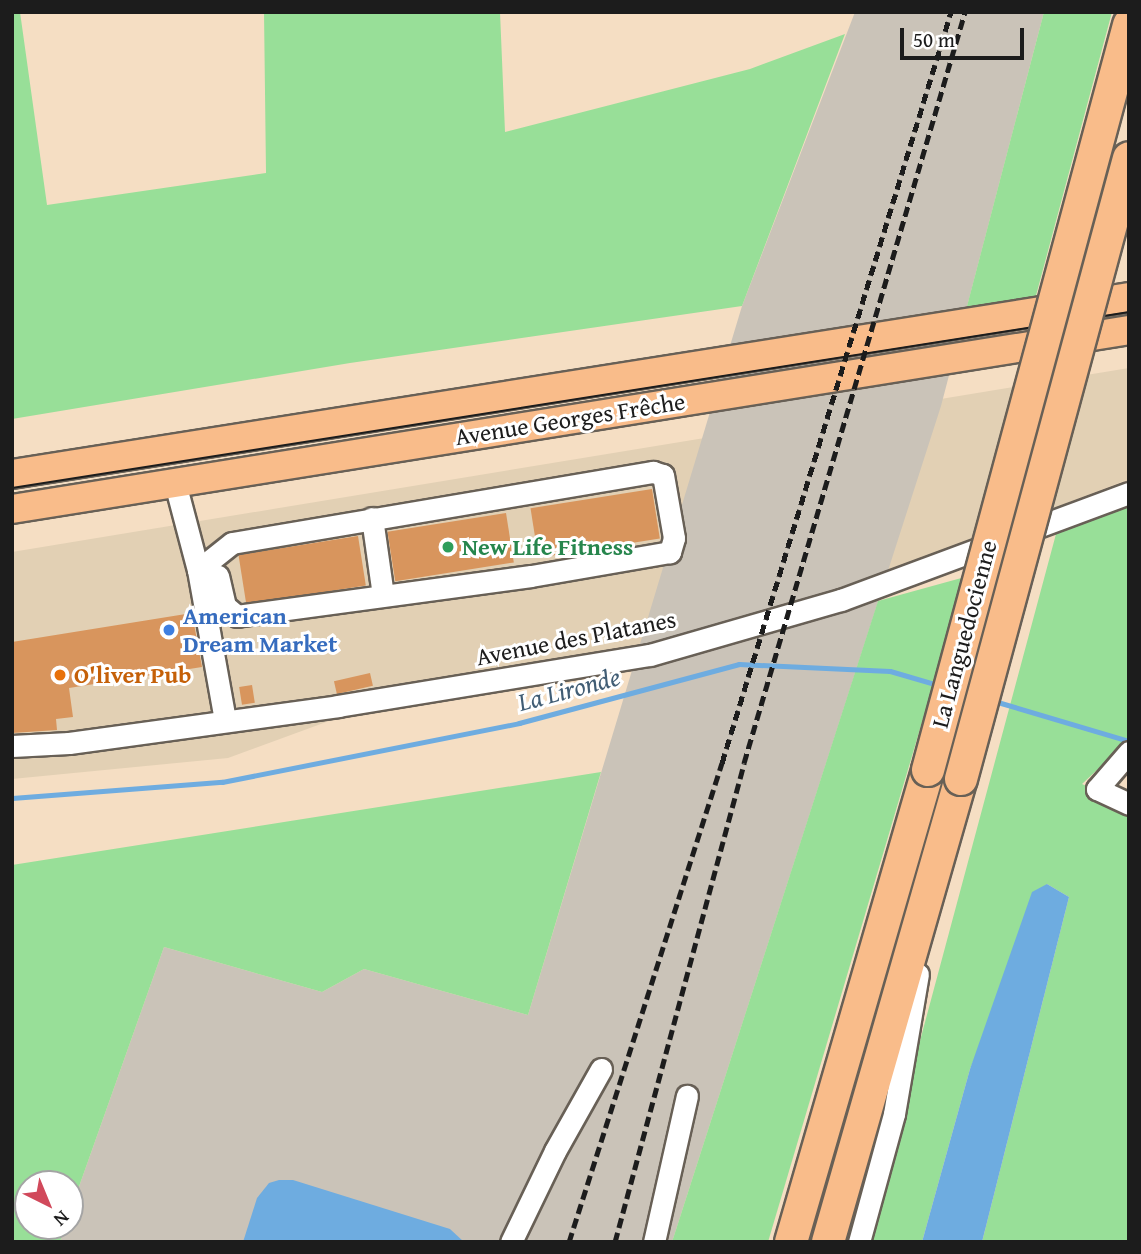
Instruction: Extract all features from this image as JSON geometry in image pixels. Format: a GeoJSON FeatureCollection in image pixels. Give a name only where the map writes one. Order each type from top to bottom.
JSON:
{"type":"FeatureCollection","features":[{"type":"Feature","properties":{"kind":"highway","name":"La Languedocienne"},"geometry":{"type":"LineString","coordinates":[[791,1242],[928,771],[1129,25]]}},
{"type":"Feature","properties":{"kind":"highway","name":"La Languedocienne"},"geometry":{"type":"LineString","coordinates":[[828,1242],[933,886],[1129,158]]}},
{"type":"Feature","properties":{"kind":"main road","name":"Avenue Georges Frêche"},"geometry":{"type":"LineString","coordinates":[[12,474],[1129,297]]}},
{"type":"Feature","properties":{"kind":"main road","name":"Avenue Georges Frêche"},"geometry":{"type":"LineString","coordinates":[[12,509],[1129,330]]}},
{"type":"Feature","properties":{"kind":"street"},"geometry":{"type":"LineString","coordinates":[[176,483],[208,573],[225,606],[237,616],[670,552],[674,538],[663,475],[653,472],[232,543],[208,573],[225,720]]}},
{"type":"Feature","properties":{"kind":"street","name":"Avenue des Platanes"},"geometry":{"type":"LineString","coordinates":[[12,746],[69,743],[650,655],[841,600],[1129,493]]}},
{"type":"Feature","properties":{"kind":"street"},"geometry":{"type":"LineString","coordinates":[[372,518],[383,595]]}},
{"type":"Feature","properties":{"kind":"street"},"geometry":{"type":"LineString","coordinates":[[1129,752],[1097,789],[1129,804]]}},
{"type":"Feature","properties":{"kind":"street"},"geometry":{"type":"LineString","coordinates":[[859,1242],[894,1114],[933,886]]}},
{"type":"Feature","properties":{"kind":"street"},"geometry":{"type":"LineString","coordinates":[[511,1242],[601,1069]]}},
{"type":"Feature","properties":{"kind":"street"},"geometry":{"type":"LineString","coordinates":[[654,1242],[687,1096]]}},
{"type":"Feature","properties":{"kind":"shaded area"},"geometry":{"type":"Polygon","coordinates":[[[855,12],[1044,12],[941,406],[672,1242],[60,1242],[84,1240],[84,1173],[164,947],[322,992],[364,969],[528,1015],[742,306],[855,12]]]}},
{"type":"Feature","properties":{"kind":"shaded area"},"geometry":{"type":"Polygon","coordinates":[[[1129,368],[1129,479],[731,633],[329,721],[228,758],[12,779],[12,552],[1129,368]]]}},
{"type":"Feature","properties":{"kind":"green space"},"geometry":{"type":"Polygon","coordinates":[[[12,12],[20,12],[47,205],[266,173],[264,12],[500,12],[505,132],[750,69],[845,34],[742,306],[350,363],[12,419],[12,12]]]}},
{"type":"Feature","properties":{"kind":"green space"},"geometry":{"type":"Polygon","coordinates":[[[1044,12],[1112,12],[1034,303],[966,310],[1044,12]]]}},
{"type":"Feature","properties":{"kind":"green space"},"geometry":{"type":"Polygon","coordinates":[[[1129,504],[1129,740],[1082,784],[1129,805],[1129,1242],[982,1242],[1069,897],[1047,884],[970,1069],[922,1242],[866,1242],[1056,534],[1129,504]]]}},
{"type":"Feature","properties":{"kind":"green space"},"geometry":{"type":"Polygon","coordinates":[[[965,577],[768,1242],[672,1242],[878,601],[965,577]]]}},
{"type":"Feature","properties":{"kind":"green space"},"geometry":{"type":"Polygon","coordinates":[[[601,772],[528,1015],[364,969],[322,992],[164,947],[84,1173],[84,1170],[14,1170],[14,1240],[60,1242],[12,1242],[12,865],[601,772]]]}},
{"type":"Feature","properties":{"kind":"water"},"geometry":{"type":"Polygon","coordinates":[[[1047,884],[1069,897],[982,1242],[922,1242],[970,1069],[1032,892],[1047,884]]]}},
{"type":"Feature","properties":{"kind":"water"},"geometry":{"type":"Polygon","coordinates":[[[293,1180],[450,1229],[464,1242],[243,1242],[257,1198],[269,1183],[293,1180]]]}},
{"type":"Feature","properties":{"kind":"building"},"geometry":{"type":"Polygon","coordinates":[[[652,489],[660,538],[538,558],[531,508],[652,489]]]}},
{"type":"Feature","properties":{"kind":"building","name":"New Life Fitness"},"geometry":{"type":"Polygon","coordinates":[[[506,513],[514,562],[395,581],[387,532],[506,513]]]}},
{"type":"Feature","properties":{"kind":"building"},"geometry":{"type":"Polygon","coordinates":[[[358,536],[366,585],[246,604],[238,555],[358,536]]]}},
{"type":"Feature","properties":{"kind":"building"},"geometry":{"type":"Polygon","coordinates":[[[192,613],[202,667],[69,688],[73,717],[56,719],[57,730],[12,733],[12,642],[192,613]]]}},
{"type":"Feature","properties":{"kind":"building"},"geometry":{"type":"Polygon","coordinates":[[[370,673],[373,686],[337,694],[334,681],[370,673]]]}},
{"type":"Feature","properties":{"kind":"building"},"geometry":{"type":"Polygon","coordinates":[[[252,685],[255,703],[242,705],[239,687],[252,685]]]}},
{"type":"Feature","properties":{"kind":"waterway","name":"La Lironde"},"geometry":{"type":"LineString","coordinates":[[12,798],[222,782],[519,723],[739,664],[890,671],[941,686]]}},
{"type":"Feature","properties":{"kind":"waterway","name":"La Lironde"},"geometry":{"type":"LineString","coordinates":[[994,701],[1129,741]]}},
{"type":"Feature","properties":{"kind":"tram line"},"geometry":{"type":"LineString","coordinates":[[12,488],[1129,312]]}},
{"type":"Feature","properties":{"kind":"railway"},"geometry":{"type":"LineString","coordinates":[[569,1242],[722,763],[951,12]]}},
{"type":"Feature","properties":{"kind":"railway"},"geometry":{"type":"LineString","coordinates":[[615,1242],[744,763],[965,12]]}},
{"type":"Feature","properties":{"kind":"place","name":"New Life Fitness"},"geometry":{"type":"Point","coordinates":[448,547]}},
{"type":"Feature","properties":{"kind":"place","name":"American Dream Market"},"geometry":{"type":"Point","coordinates":[169,630]}},
{"type":"Feature","properties":{"kind":"place","name":"O'liver Pub"},"geometry":{"type":"Point","coordinates":[60,675]}}]}
